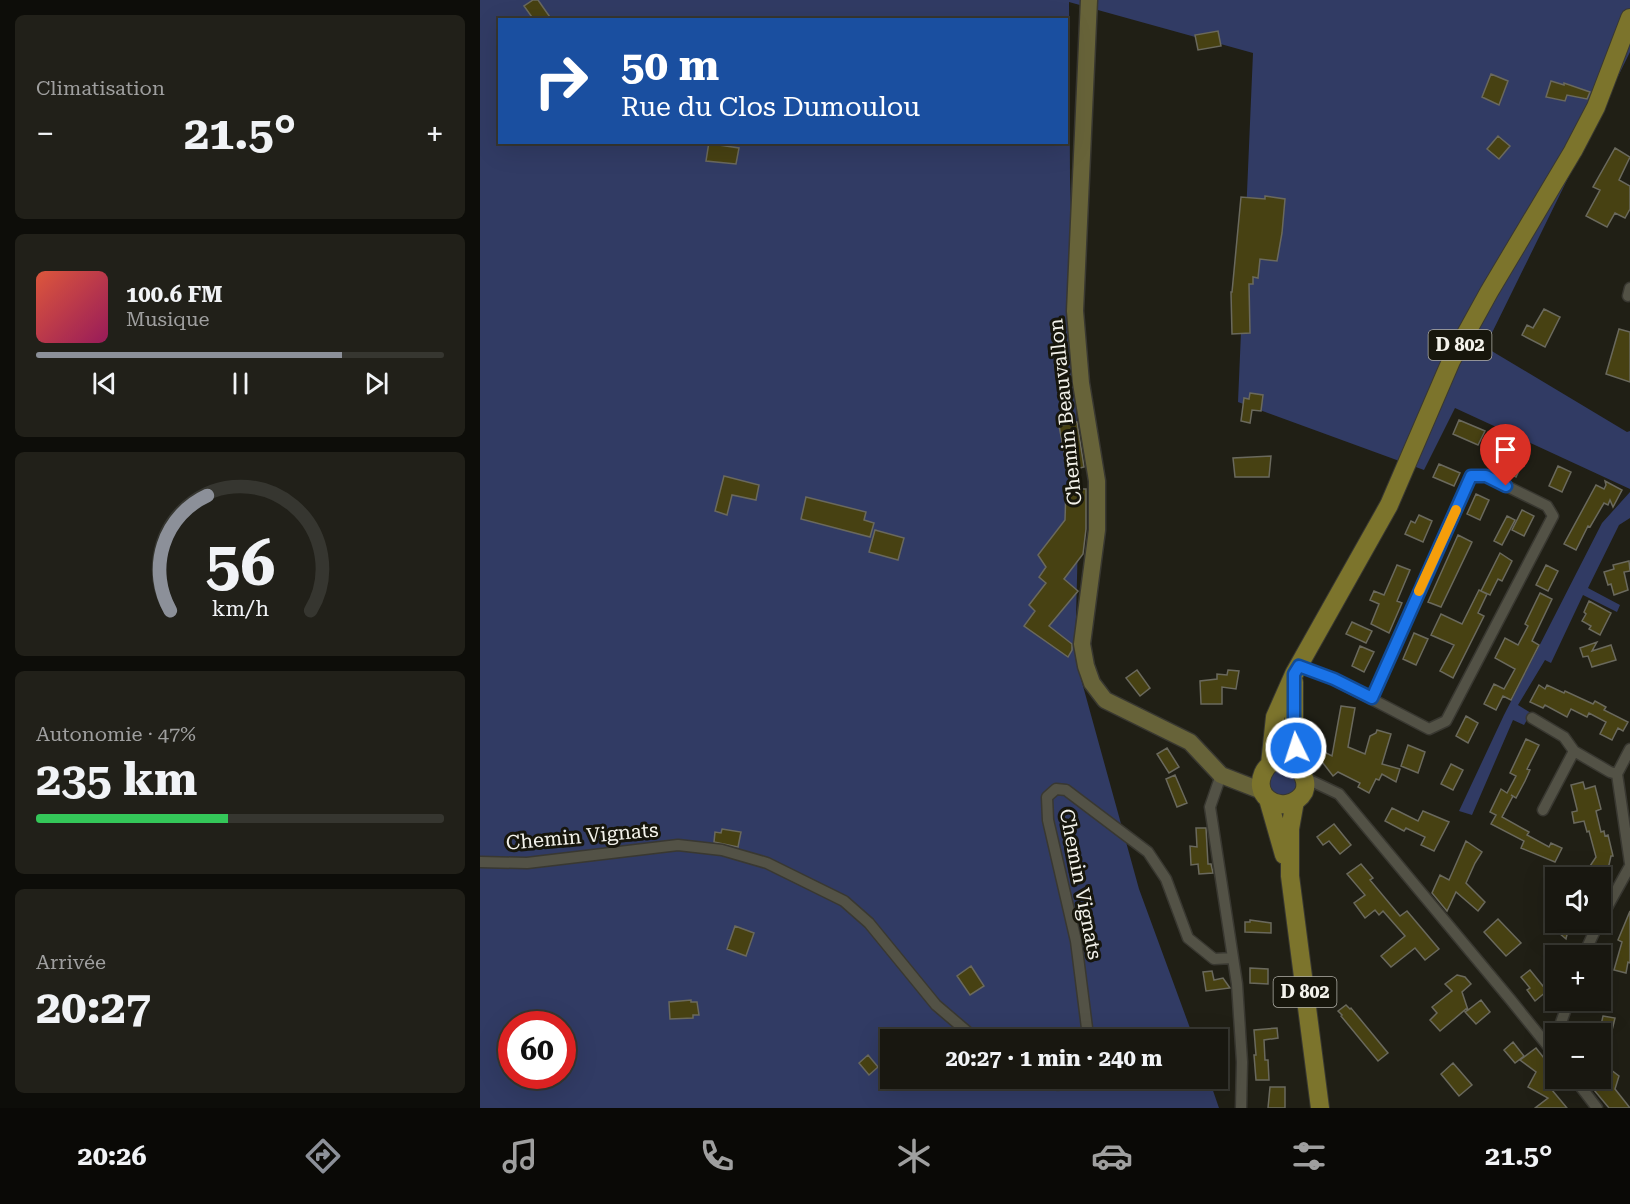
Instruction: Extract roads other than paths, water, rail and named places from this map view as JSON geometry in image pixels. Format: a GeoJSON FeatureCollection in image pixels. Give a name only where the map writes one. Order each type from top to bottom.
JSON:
{"type":"FeatureCollection","features":[{"type":"Feature","properties":{"kind":"main road","name":"D 802"},"geometry":{"type":"LineString","coordinates":[[1266,767],[1275,717],[1296,670],[1389,505],[1451,361],[1489,292],[1573,151],[1596,107],[1630,18]]}},
{"type":"Feature","properties":{"kind":"main road","name":"D 802"},"geometry":{"type":"LineString","coordinates":[[1296,670],[1294,732],[1300,784],[1290,829],[1290,876],[1320,1108]]}},
{"type":"Feature","properties":{"kind":"main road"},"geometry":{"type":"LineString","coordinates":[[1284,759],[1300,784],[1281,805],[1265,795],[1260,780],[1266,767],[1284,759]]}},
{"type":"Feature","properties":{"kind":"main road","name":"D 802"},"geometry":{"type":"LineString","coordinates":[[1265,795],[1290,876]]}},
{"type":"Feature","properties":{"kind":"street","name":"Chemin Beauvallon"},"geometry":{"type":"LineString","coordinates":[[1089,0],[1075,312],[1081,383],[1097,482],[1097,530],[1082,644],[1086,666],[1092,683],[1105,700],[1190,742],[1225,777],[1265,795]]}},
{"type":"Feature","properties":{"kind":"street"},"geometry":{"type":"LineString","coordinates":[[1296,670],[1334,679],[1429,729],[1446,721],[1553,516],[1547,506],[1486,476],[1471,476],[1372,698]]}},
{"type":"Feature","properties":{"kind":"street"},"geometry":{"type":"LineString","coordinates":[[1532,718],[1564,736],[1574,751],[1617,774]]}},
{"type":"Feature","properties":{"kind":"street"},"geometry":{"type":"LineString","coordinates":[[1611,900],[1630,864],[1617,774],[1630,749]]}},
{"type":"Feature","properties":{"kind":"street"},"geometry":{"type":"LineString","coordinates":[[1543,810],[1574,751]]}},
{"type":"Feature","properties":{"kind":"street"},"geometry":{"type":"LineString","coordinates":[[1241,1108],[1242,1062],[1238,984],[1210,807],[1225,777],[1246,777],[1266,767]]}},
{"type":"Feature","properties":{"kind":"street"},"geometry":{"type":"LineString","coordinates":[[1300,784],[1339,794],[1496,981],[1545,1043]]}},
{"type":"Feature","properties":{"kind":"street","name":"Chemin Vignats"},"geometry":{"type":"LineString","coordinates":[[1087,1029],[1076,941],[1048,820],[1047,797],[1056,789],[1066,790],[1148,852],[1166,879],[1188,938],[1214,959],[1233,958]]}},
{"type":"Feature","properties":{"kind":"street","name":"Chemin Vignats"},"geometry":{"type":"LineString","coordinates":[[480,862],[527,863],[678,845],[722,850],[767,862],[844,901],[869,923],[936,1005],[964,1029]]}},
{"type":"Feature","properties":{"kind":"street"},"geometry":{"type":"LineString","coordinates":[[1582,1089],[1597,1108]]}}]}
